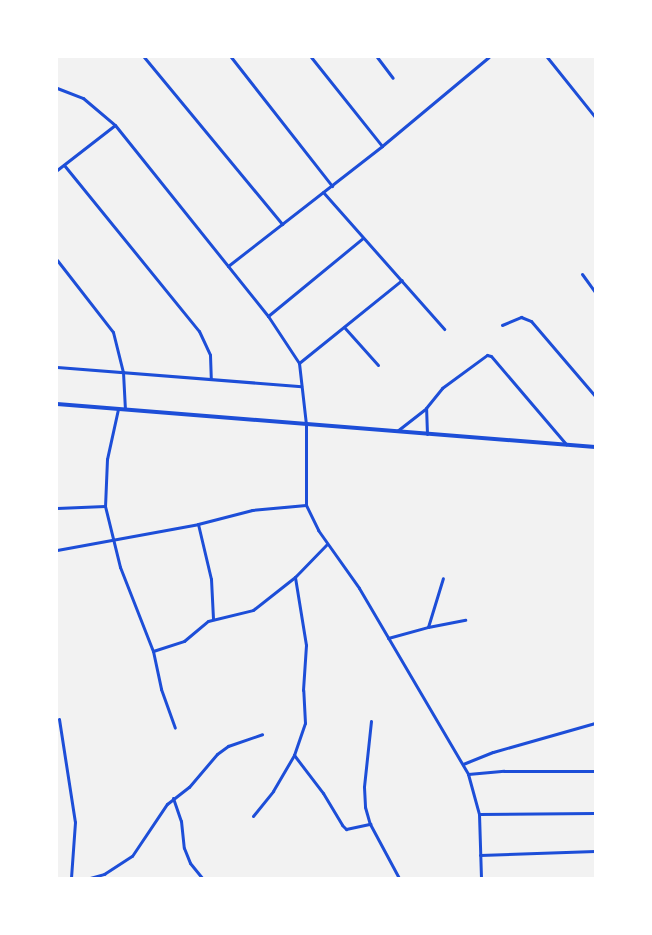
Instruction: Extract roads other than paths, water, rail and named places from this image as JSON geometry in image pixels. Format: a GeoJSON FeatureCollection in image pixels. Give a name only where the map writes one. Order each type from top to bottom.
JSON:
{"type":"FeatureCollection","features":[{"type":"Feature","properties":{"kind":"street"},"geometry":{"type":"LineString","coordinates":[[144,57],[282,224]]}},
{"type":"Feature","properties":{"kind":"street"},"geometry":{"type":"LineString","coordinates":[[231,57],[332,186]]}},
{"type":"Feature","properties":{"kind":"street"},"geometry":{"type":"LineString","coordinates":[[311,57],[382,146]]}},
{"type":"Feature","properties":{"kind":"street"},"geometry":{"type":"LineString","coordinates":[[377,57],[393,78]]}},
{"type":"Feature","properties":{"kind":"street"},"geometry":{"type":"LineString","coordinates":[[228,266],[382,146],[489,57]]}},
{"type":"Feature","properties":{"kind":"street"},"geometry":{"type":"LineString","coordinates":[[547,57],[595,117]]}},
{"type":"Feature","properties":{"kind":"street"},"geometry":{"type":"LineString","coordinates":[[57,87],[83,98],[115,125],[268,316],[299,363],[306,424],[306,505],[327,544],[347,570],[468,774],[479,814],[480,878]]}},
{"type":"Feature","properties":{"kind":"street"},"geometry":{"type":"LineString","coordinates":[[57,170],[115,125]]}},
{"type":"Feature","properties":{"kind":"street"},"geometry":{"type":"LineString","coordinates":[[64,165],[199,331],[210,355],[211,379]]}},
{"type":"Feature","properties":{"kind":"street"},"geometry":{"type":"LineString","coordinates":[[322,192],[444,328]]}},
{"type":"Feature","properties":{"kind":"street"},"geometry":{"type":"LineString","coordinates":[[268,316],[363,238]]}},
{"type":"Feature","properties":{"kind":"street"},"geometry":{"type":"LineString","coordinates":[[57,260],[113,332],[123,372],[125,409]]}},
{"type":"Feature","properties":{"kind":"street"},"geometry":{"type":"LineString","coordinates":[[582,274],[595,292]]}},
{"type":"Feature","properties":{"kind":"street"},"geometry":{"type":"LineString","coordinates":[[299,363],[402,280]]}},
{"type":"Feature","properties":{"kind":"street"},"geometry":{"type":"LineString","coordinates":[[502,325],[521,317],[531,321],[595,396]]}},
{"type":"Feature","properties":{"kind":"street"},"geometry":{"type":"LineString","coordinates":[[344,327],[378,365]]}},
{"type":"Feature","properties":{"kind":"street"},"geometry":{"type":"LineString","coordinates":[[396,432],[426,408],[453,377],[482,357],[491,356],[567,445]]}},
{"type":"Feature","properties":{"kind":"street"},"geometry":{"type":"LineString","coordinates":[[57,367],[301,386]]}},
{"type":"Feature","properties":{"kind":"street"},"geometry":{"type":"LineString","coordinates":[[57,404],[595,447]]}},
{"type":"Feature","properties":{"kind":"street"},"geometry":{"type":"LineString","coordinates":[[426,408],[427,435]]}},
{"type":"Feature","properties":{"kind":"street"},"geometry":{"type":"LineString","coordinates":[[118,409],[107,459],[105,506],[126,586],[153,651],[161,689],[175,728]]}},
{"type":"Feature","properties":{"kind":"street"},"geometry":{"type":"LineString","coordinates":[[57,550],[198,524],[252,510],[306,505]]}},
{"type":"Feature","properties":{"kind":"street"},"geometry":{"type":"LineString","coordinates":[[57,508],[105,506]]}},
{"type":"Feature","properties":{"kind":"street"},"geometry":{"type":"LineString","coordinates":[[198,524],[211,579],[213,619]]}},
{"type":"Feature","properties":{"kind":"street"},"geometry":{"type":"LineString","coordinates":[[153,651],[184,641],[202,624],[213,619],[253,610],[295,576],[327,544]]}},
{"type":"Feature","properties":{"kind":"street"},"geometry":{"type":"LineString","coordinates":[[253,816],[294,755],[305,723],[303,690],[306,657],[303,618],[295,576]]}},
{"type":"Feature","properties":{"kind":"street"},"geometry":{"type":"LineString","coordinates":[[428,627],[443,578]]}},
{"type":"Feature","properties":{"kind":"street"},"geometry":{"type":"LineString","coordinates":[[388,638],[465,620]]}},
{"type":"Feature","properties":{"kind":"street"},"geometry":{"type":"LineString","coordinates":[[59,719],[75,822],[71,878]]}},
{"type":"Feature","properties":{"kind":"street"},"geometry":{"type":"LineString","coordinates":[[371,721],[364,787],[370,824],[399,878]]}},
{"type":"Feature","properties":{"kind":"street"},"geometry":{"type":"LineString","coordinates":[[463,764],[503,748],[595,723]]}},
{"type":"Feature","properties":{"kind":"street"},"geometry":{"type":"LineString","coordinates":[[90,878],[104,874],[132,856],[159,812],[189,787],[222,750],[262,734]]}},
{"type":"Feature","properties":{"kind":"street"},"geometry":{"type":"LineString","coordinates":[[294,755],[346,829],[370,824]]}},
{"type":"Feature","properties":{"kind":"street"},"geometry":{"type":"LineString","coordinates":[[468,774],[504,771],[595,771]]}},
{"type":"Feature","properties":{"kind":"street"},"geometry":{"type":"LineString","coordinates":[[173,798],[181,821],[184,848],[190,862],[202,878]]}},
{"type":"Feature","properties":{"kind":"street"},"geometry":{"type":"LineString","coordinates":[[479,814],[595,813]]}},
{"type":"Feature","properties":{"kind":"street"},"geometry":{"type":"LineString","coordinates":[[480,855],[595,851]]}}]}
